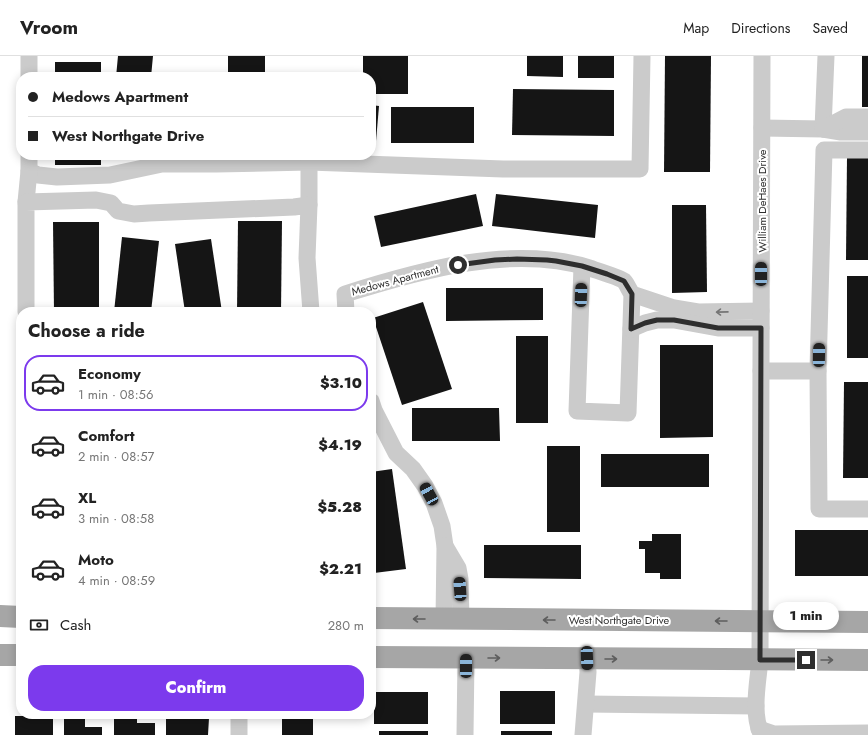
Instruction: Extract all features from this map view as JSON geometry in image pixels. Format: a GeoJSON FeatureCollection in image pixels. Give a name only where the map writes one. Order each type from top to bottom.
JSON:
{"type":"FeatureCollection","features":[{"type":"Feature","properties":{"kind":"main road"},"geometry":{"type":"LineString","coordinates":[[0,616],[16,617]]}},
{"type":"Feature","properties":{"kind":"main road","name":"West Northgate Drive"},"geometry":{"type":"LineString","coordinates":[[376,618],[868,622]]}},
{"type":"Feature","properties":{"kind":"main road"},"geometry":{"type":"LineString","coordinates":[[0,655],[16,655]]}},
{"type":"Feature","properties":{"kind":"main road"},"geometry":{"type":"LineString","coordinates":[[376,657],[868,660]]}},
{"type":"Feature","properties":{"kind":"street"},"geometry":{"type":"LineString","coordinates":[[29,56],[29,72]]}},
{"type":"Feature","properties":{"kind":"street"},"geometry":{"type":"LineString","coordinates":[[29,163],[38,175],[57,177],[110,175],[162,164],[309,162],[503,169],[640,169],[642,56]]}},
{"type":"Feature","properties":{"kind":"street","name":"William DeHaes Drive"},"geometry":{"type":"LineString","coordinates":[[760,732],[756,706],[760,660],[762,56]]}},
{"type":"Feature","properties":{"kind":"street"},"geometry":{"type":"LineString","coordinates":[[823,129],[826,56]]}},
{"type":"Feature","properties":{"kind":"street"},"geometry":{"type":"LineString","coordinates":[[823,129],[846,117],[868,117]]}},
{"type":"Feature","properties":{"kind":"street"},"geometry":{"type":"LineString","coordinates":[[762,128],[823,129],[841,132],[868,132]]}},
{"type":"Feature","properties":{"kind":"street"},"geometry":{"type":"LineString","coordinates":[[868,150],[824,150],[818,371],[819,509],[868,509]]}},
{"type":"Feature","properties":{"kind":"street"},"geometry":{"type":"LineString","coordinates":[[309,162],[307,258],[311,307]]}},
{"type":"Feature","properties":{"kind":"street"},"geometry":{"type":"LineString","coordinates":[[26,307],[26,202],[29,163]]}},
{"type":"Feature","properties":{"kind":"street"},"geometry":{"type":"LineString","coordinates":[[26,202],[96,200],[111,203],[118,211],[134,214],[149,212],[294,207],[309,205]]}},
{"type":"Feature","properties":{"kind":"street","name":"Medows Apartment"},"geometry":{"type":"LineString","coordinates":[[346,307],[345,294],[412,274],[458,265],[495,260],[517,259],[556,261],[582,266],[624,281],[632,294]]}},
{"type":"Feature","properties":{"kind":"street"},"geometry":{"type":"LineString","coordinates":[[582,266],[577,411],[628,413],[632,294],[674,308],[761,320]]}},
{"type":"Feature","properties":{"kind":"street"},"geometry":{"type":"LineString","coordinates":[[631,329],[657,320],[674,320],[718,328],[761,320]]}},
{"type":"Feature","properties":{"kind":"street"},"geometry":{"type":"LineString","coordinates":[[761,371],[818,371]]}},
{"type":"Feature","properties":{"kind":"street"},"geometry":{"type":"LineString","coordinates":[[376,414],[396,453],[413,469],[425,486],[434,503],[442,526],[445,546],[458,568],[460,579],[452,619]]}},
{"type":"Feature","properties":{"kind":"street"},"geometry":{"type":"LineString","coordinates":[[466,658],[466,735]]}},
{"type":"Feature","properties":{"kind":"street"},"geometry":{"type":"LineString","coordinates":[[583,735],[588,672],[587,658]]}},
{"type":"Feature","properties":{"kind":"street"},"geometry":{"type":"LineString","coordinates":[[586,704],[756,706]]}},
{"type":"Feature","properties":{"kind":"street"},"geometry":{"type":"LineString","coordinates":[[239,719],[239,735]]}},
{"type":"Feature","properties":{"kind":"street"},"geometry":{"type":"LineString","coordinates":[[760,732],[774,734],[868,733]]}},
{"type":"Feature","properties":{"kind":"building"},"geometry":{"type":"Polygon","coordinates":[[[118,56],[153,56],[151,72],[116,72],[118,56]]]}},
{"type":"Feature","properties":{"kind":"building"},"geometry":{"type":"Polygon","coordinates":[[[228,56],[265,56],[265,72],[228,72],[228,56]]]}},
{"type":"Feature","properties":{"kind":"building"},"geometry":{"type":"Polygon","coordinates":[[[363,56],[408,56],[408,94],[376,94],[376,72],[363,72],[363,56]]]}},
{"type":"Feature","properties":{"kind":"building"},"geometry":{"type":"Polygon","coordinates":[[[527,56],[563,56],[563,77],[527,76],[527,56]]]}},
{"type":"Feature","properties":{"kind":"building"},"geometry":{"type":"Polygon","coordinates":[[[578,56],[614,56],[614,78],[578,78],[578,56]]]}},
{"type":"Feature","properties":{"kind":"building"},"geometry":{"type":"Polygon","coordinates":[[[665,56],[711,56],[710,172],[664,172],[665,56]]]}},
{"type":"Feature","properties":{"kind":"building"},"geometry":{"type":"Polygon","coordinates":[[[862,56],[868,56],[868,107],[862,107],[862,56]]]}},
{"type":"Feature","properties":{"kind":"building"},"geometry":{"type":"Polygon","coordinates":[[[55,62],[101,62],[101,72],[55,72],[55,62]]]}},
{"type":"Feature","properties":{"kind":"building"},"geometry":{"type":"Polygon","coordinates":[[[513,89],[614,90],[614,136],[512,135],[513,89]]]}},
{"type":"Feature","properties":{"kind":"building"},"geometry":{"type":"Polygon","coordinates":[[[376,106],[379,106],[376,141],[376,106]]]}},
{"type":"Feature","properties":{"kind":"building"},"geometry":{"type":"Polygon","coordinates":[[[391,107],[474,107],[474,143],[391,143],[391,107]]]}},
{"type":"Feature","properties":{"kind":"building"},"geometry":{"type":"Polygon","coordinates":[[[847,157],[868,157],[868,260],[846,260],[847,157]]]}},
{"type":"Feature","properties":{"kind":"building"},"geometry":{"type":"Polygon","coordinates":[[[55,160],[101,160],[101,165],[55,165],[55,160]]]}},
{"type":"Feature","properties":{"kind":"building"},"geometry":{"type":"Polygon","coordinates":[[[476,194],[483,226],[381,247],[374,216],[476,194]]]}},
{"type":"Feature","properties":{"kind":"building"},"geometry":{"type":"Polygon","coordinates":[[[496,194],[598,205],[595,238],[492,226],[496,194]]]}},
{"type":"Feature","properties":{"kind":"building"},"geometry":{"type":"Polygon","coordinates":[[[672,205],[706,205],[707,292],[672,293],[672,205]]]}},
{"type":"Feature","properties":{"kind":"building"},"geometry":{"type":"Polygon","coordinates":[[[238,221],[282,221],[281,307],[237,307],[238,221]]]}},
{"type":"Feature","properties":{"kind":"building"},"geometry":{"type":"Polygon","coordinates":[[[53,222],[99,222],[99,307],[54,307],[53,222]]]}},
{"type":"Feature","properties":{"kind":"building"},"geometry":{"type":"Polygon","coordinates":[[[122,237],[159,241],[152,307],[115,307],[122,237]]]}},
{"type":"Feature","properties":{"kind":"building"},"geometry":{"type":"Polygon","coordinates":[[[211,239],[221,307],[184,307],[175,244],[211,239]]]}},
{"type":"Feature","properties":{"kind":"building"},"geometry":{"type":"Polygon","coordinates":[[[847,276],[868,276],[868,358],[847,358],[847,276]]]}},
{"type":"Feature","properties":{"kind":"building"},"geometry":{"type":"Polygon","coordinates":[[[446,288],[543,288],[543,320],[446,321],[446,288]]]}},
{"type":"Feature","properties":{"kind":"building"},"geometry":{"type":"Polygon","coordinates":[[[423,302],[452,389],[402,405],[376,327],[376,317],[423,302]]]}},
{"type":"Feature","properties":{"kind":"building"},"geometry":{"type":"Polygon","coordinates":[[[516,336],[548,336],[548,423],[516,423],[516,336]]]}},
{"type":"Feature","properties":{"kind":"building"},"geometry":{"type":"Polygon","coordinates":[[[660,345],[713,345],[713,437],[660,438],[660,345]]]}},
{"type":"Feature","properties":{"kind":"building"},"geometry":{"type":"Polygon","coordinates":[[[844,382],[868,382],[868,478],[843,478],[844,382]]]}},
{"type":"Feature","properties":{"kind":"building"},"geometry":{"type":"Polygon","coordinates":[[[412,408],[499,408],[500,441],[412,441],[412,408]]]}},
{"type":"Feature","properties":{"kind":"building"},"geometry":{"type":"Polygon","coordinates":[[[547,446],[580,446],[580,532],[547,532],[547,446]]]}},
{"type":"Feature","properties":{"kind":"building"},"geometry":{"type":"Polygon","coordinates":[[[601,454],[709,454],[709,487],[601,487],[601,454]]]}},
{"type":"Feature","properties":{"kind":"building"},"geometry":{"type":"Polygon","coordinates":[[[392,469],[406,569],[376,573],[376,471],[392,469]]]}},
{"type":"Feature","properties":{"kind":"building"},"geometry":{"type":"Polygon","coordinates":[[[795,530],[868,530],[868,576],[795,576],[795,530]]]}},
{"type":"Feature","properties":{"kind":"building"},"geometry":{"type":"Polygon","coordinates":[[[652,534],[681,534],[681,579],[660,579],[660,573],[645,573],[645,549],[639,549],[639,541],[652,541],[652,534]]]}},
{"type":"Feature","properties":{"kind":"building"},"geometry":{"type":"Polygon","coordinates":[[[484,545],[581,545],[581,579],[484,578],[484,545]]]}},
{"type":"Feature","properties":{"kind":"building"},"geometry":{"type":"Polygon","coordinates":[[[500,691],[555,691],[555,724],[500,724],[500,691]]]}},
{"type":"Feature","properties":{"kind":"building"},"geometry":{"type":"Polygon","coordinates":[[[376,692],[428,692],[428,724],[374,724],[374,719],[376,719],[376,692]]]}},
{"type":"Feature","properties":{"kind":"building"},"geometry":{"type":"Polygon","coordinates":[[[15,716],[16,719],[53,719],[53,735],[15,735],[15,716]]]}},
{"type":"Feature","properties":{"kind":"building"},"geometry":{"type":"Polygon","coordinates":[[[64,719],[85,719],[85,727],[102,727],[102,735],[64,735],[64,719]]]}},
{"type":"Feature","properties":{"kind":"building"},"geometry":{"type":"Polygon","coordinates":[[[114,719],[137,719],[137,723],[155,723],[155,735],[114,735],[114,719]]]}},
{"type":"Feature","properties":{"kind":"building"},"geometry":{"type":"Polygon","coordinates":[[[166,719],[209,719],[208,735],[166,735],[166,719]]]}},
{"type":"Feature","properties":{"kind":"building"},"geometry":{"type":"Polygon","coordinates":[[[282,719],[313,719],[313,735],[282,735],[282,719]]]}},
{"type":"Feature","properties":{"kind":"building"},"geometry":{"type":"Polygon","coordinates":[[[379,731],[428,731],[428,735],[379,735],[379,731]]]}},
{"type":"Feature","properties":{"kind":"building"},"geometry":{"type":"Polygon","coordinates":[[[501,731],[552,731],[552,735],[501,735],[501,731]]]}},
{"type":"Feature","properties":{"kind":"route"},"geometry":{"type":"LineString","coordinates":[[458,265],[495,260],[547,260],[582,266],[607,274],[624,281],[632,294],[631,329],[657,320],[674,320],[718,328],[761,328],[760,660],[806,660]]}}]}
